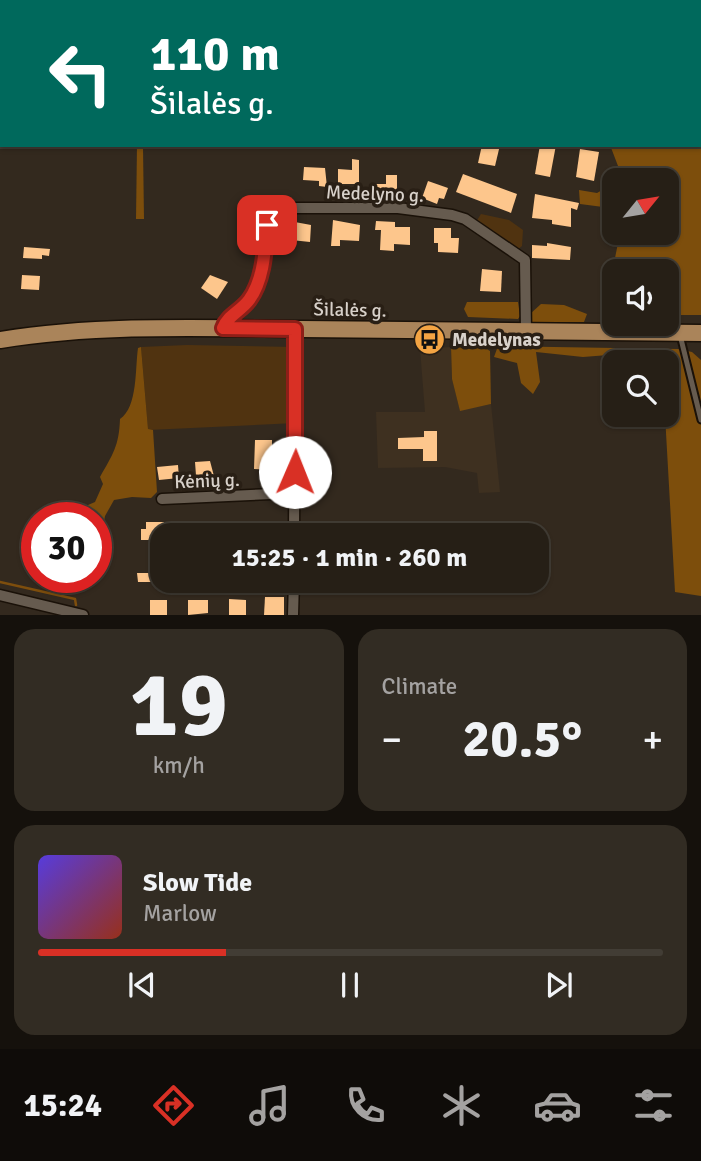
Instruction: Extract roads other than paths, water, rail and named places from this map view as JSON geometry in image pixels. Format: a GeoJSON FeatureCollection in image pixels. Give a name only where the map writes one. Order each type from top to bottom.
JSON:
{"type":"FeatureCollection","features":[{"type":"Feature","properties":{"kind":"main road","name":"Šilalės g."},"geometry":{"type":"LineString","coordinates":[[0,340],[106,331],[223,328],[701,334]]}},
{"type":"Feature","properties":{"kind":"street","name":"Medelyno g."},"geometry":{"type":"LineString","coordinates":[[223,328],[225,322],[251,298],[265,256],[271,214],[280,208],[385,208],[465,219],[525,260],[526,332]]}},
{"type":"Feature","properties":{"kind":"street"},"geometry":{"type":"LineString","coordinates":[[294,523],[295,329]]}},
{"type":"Feature","properties":{"kind":"street","name":"Kėnių g."},"geometry":{"type":"LineString","coordinates":[[162,499],[295,493]]}},
{"type":"Feature","properties":{"kind":"street"},"geometry":{"type":"LineString","coordinates":[[293,615],[294,593]]}},
{"type":"Feature","properties":{"kind":"street"},"geometry":{"type":"LineString","coordinates":[[0,595],[83,615]]}},
{"type":"Feature","properties":{"kind":"lane"},"geometry":{"type":"LineString","coordinates":[[680,333],[701,420]]}},
{"type":"Feature","properties":{"kind":"waterway"},"geometry":{"type":"LineString","coordinates":[[0,582],[75,599],[76,605]]}},
{"type":"Feature","properties":{"kind":"place","name":"Medelynas"},"geometry":{"type":"Point","coordinates":[429,339]}}]}
